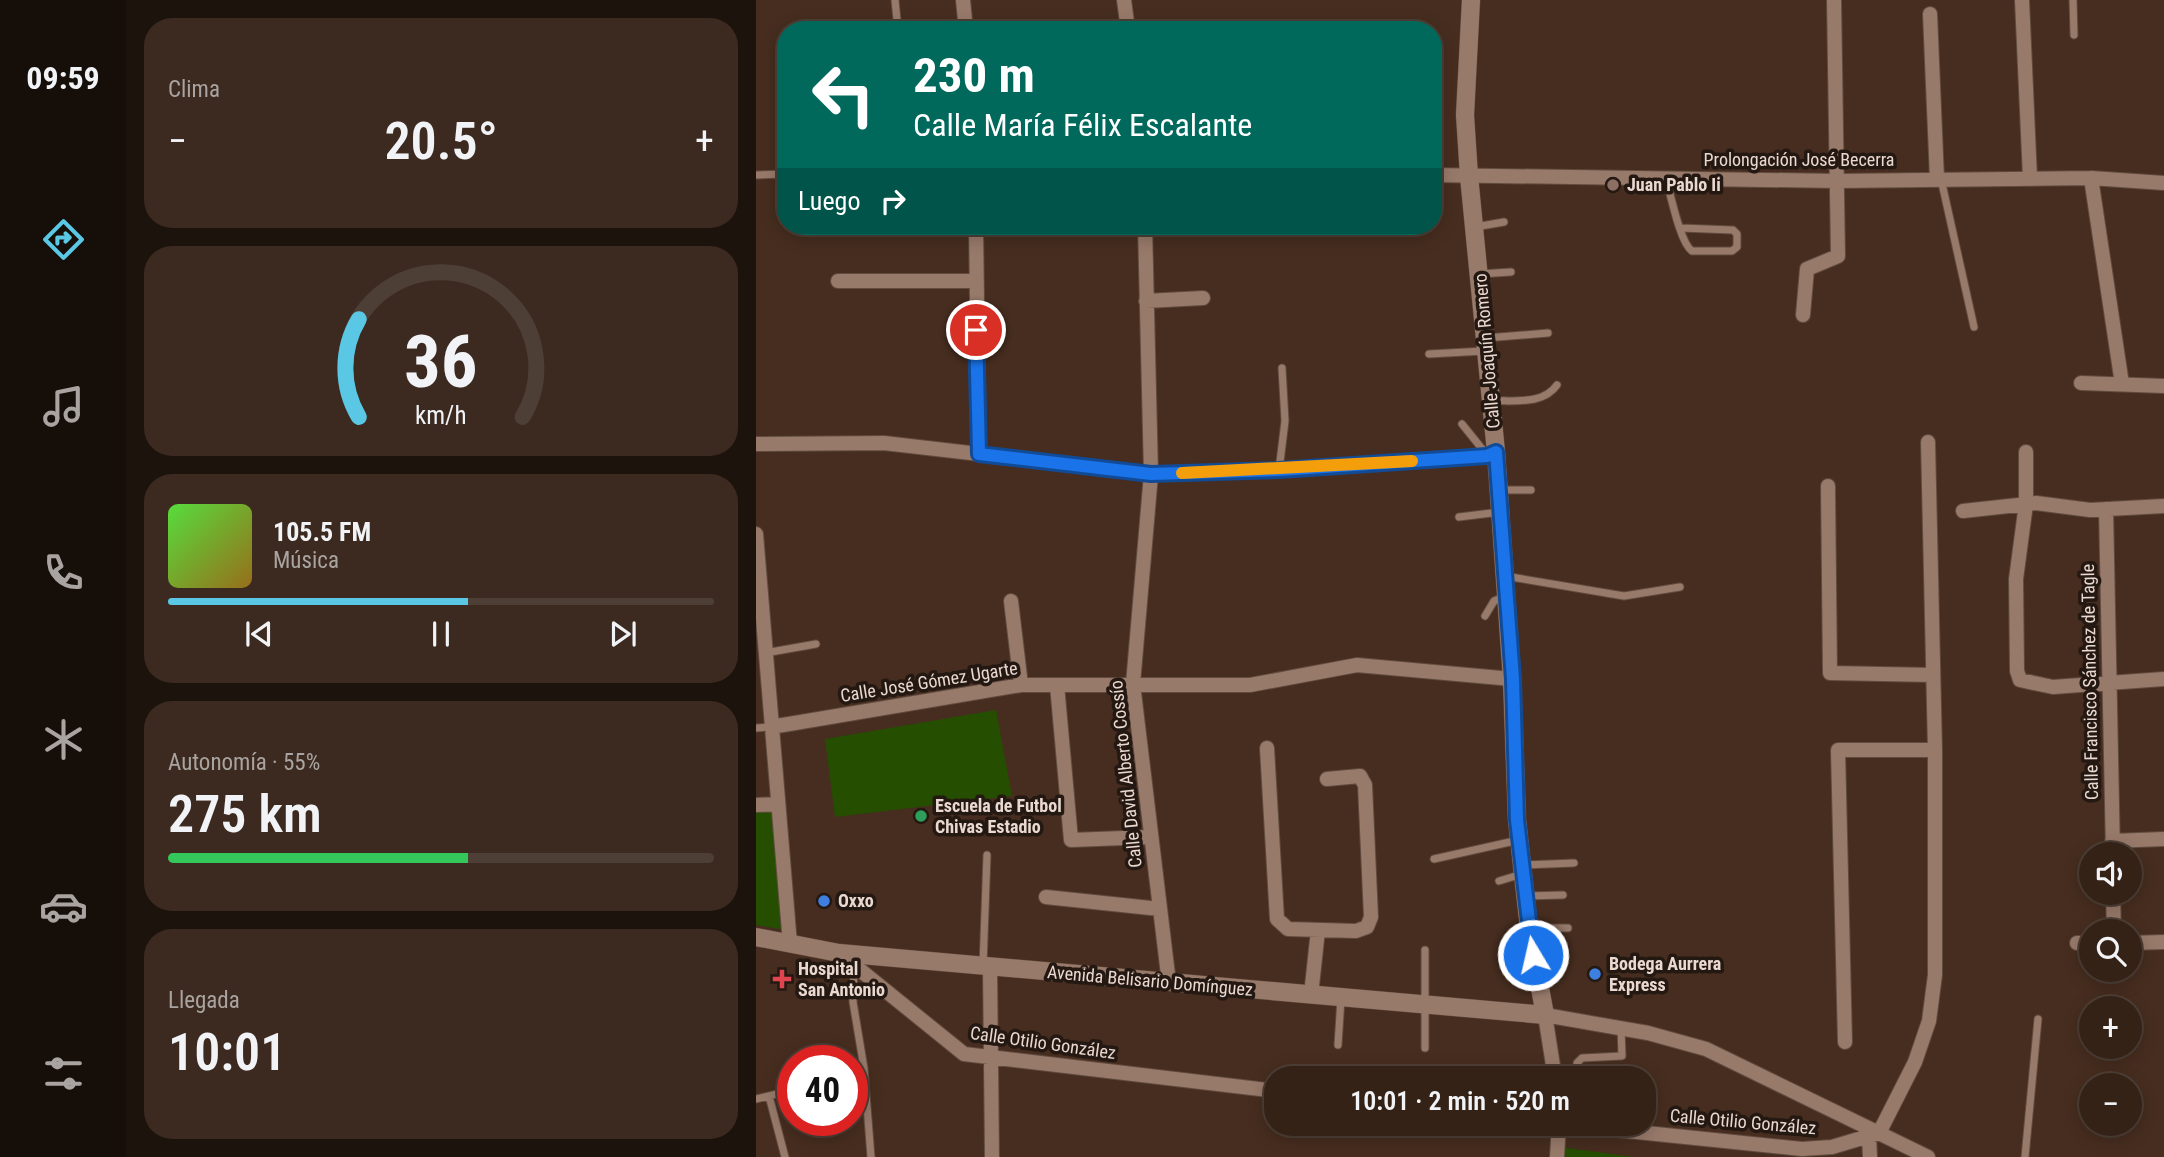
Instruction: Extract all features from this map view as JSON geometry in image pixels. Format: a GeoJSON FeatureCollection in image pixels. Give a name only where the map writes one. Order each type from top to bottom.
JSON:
{"type":"FeatureCollection","features":[{"type":"Feature","properties":{"kind":"street"},"geometry":{"type":"LineString","coordinates":[[963,0],[965,21]]}},
{"type":"Feature","properties":{"kind":"street"},"geometry":{"type":"LineString","coordinates":[[1124,0],[1127,21]]}},
{"type":"Feature","properties":{"kind":"street","name":"Calle Joaquín Romero"},"geometry":{"type":"LineString","coordinates":[[1471,0],[1465,115],[1492,401],[1492,454],[1501,512],[1513,679],[1519,840],[1533,955],[1553,1066]]}},
{"type":"Feature","properties":{"kind":"street"},"geometry":{"type":"LineString","coordinates":[[1803,315],[1807,269],[1838,256],[1834,0]]}},
{"type":"Feature","properties":{"kind":"street"},"geometry":{"type":"LineString","coordinates":[[2022,0],[2030,178]]}},
{"type":"Feature","properties":{"kind":"street"},"geometry":{"type":"LineString","coordinates":[[1930,14],[1939,179]]}},
{"type":"Feature","properties":{"kind":"street","name":"Prolongación José Becerra"},"geometry":{"type":"LineString","coordinates":[[1442,176],[1837,181],[2091,178],[2164,183]]}},
{"type":"Feature","properties":{"kind":"street"},"geometry":{"type":"LineString","coordinates":[[2091,178],[2122,384]]}},
{"type":"Feature","properties":{"kind":"street"},"geometry":{"type":"LineString","coordinates":[[976,235],[979,454]]}},
{"type":"Feature","properties":{"kind":"street","name":"Calle David Alberto Cossío"},"geometry":{"type":"LineString","coordinates":[[1145,235],[1151,474],[1133,684],[1169,983]]}},
{"type":"Feature","properties":{"kind":"street"},"geometry":{"type":"LineString","coordinates":[[838,281],[975,281]]}},
{"type":"Feature","properties":{"kind":"street"},"geometry":{"type":"LineString","coordinates":[[1146,301],[1203,298]]}},
{"type":"Feature","properties":{"kind":"street"},"geometry":{"type":"LineString","coordinates":[[2081,383],[2164,386]]}},
{"type":"Feature","properties":{"kind":"street"},"geometry":{"type":"LineString","coordinates":[[1870,1157],[1874,1134],[1893,1105],[1915,1062],[1929,1021],[1935,975],[1935,750],[1928,442]]}},
{"type":"Feature","properties":{"kind":"street"},"geometry":{"type":"LineString","coordinates":[[756,443],[884,443],[1151,474],[1279,470],[1492,454]]}},
{"type":"Feature","properties":{"kind":"street"},"geometry":{"type":"LineString","coordinates":[[2026,452],[2026,504],[2016,579],[2017,671],[2020,680],[2053,687],[2164,679]]}},
{"type":"Feature","properties":{"kind":"street"},"geometry":{"type":"LineString","coordinates":[[1828,486],[1830,673],[1933,675]]}},
{"type":"Feature","properties":{"kind":"street"},"geometry":{"type":"LineString","coordinates":[[1963,511],[2026,504],[2106,509],[2164,506]]}},
{"type":"Feature","properties":{"kind":"street","name":"Calle Francisco Sánchez de Tagle"},"geometry":{"type":"LineString","coordinates":[[2106,509],[2113,842]]}},
{"type":"Feature","properties":{"kind":"street"},"geometry":{"type":"LineString","coordinates":[[756,534],[765,653],[763,728],[777,804],[790,944]]}},
{"type":"Feature","properties":{"kind":"street"},"geometry":{"type":"LineString","coordinates":[[1012,601],[1021,685]]}},
{"type":"Feature","properties":{"kind":"street","name":"Calle José Gómez Ugarte"},"geometry":{"type":"LineString","coordinates":[[763,728],[1021,685],[1250,685],[1357,665],[1513,679]]}},
{"type":"Feature","properties":{"kind":"street"},"geometry":{"type":"LineString","coordinates":[[1057,685],[1071,840],[1150,837]]}},
{"type":"Feature","properties":{"kind":"street"},"geometry":{"type":"LineString","coordinates":[[1267,748],[1277,919],[1288,929],[1356,931],[1367,927],[1371,917],[1365,785],[1360,776],[1327,779]]}},
{"type":"Feature","properties":{"kind":"street"},"geometry":{"type":"LineString","coordinates":[[1845,1042],[1838,750],[1935,750]]}},
{"type":"Feature","properties":{"kind":"street"},"geometry":{"type":"LineString","coordinates":[[756,805],[777,804]]}},
{"type":"Feature","properties":{"kind":"street"},"geometry":{"type":"LineString","coordinates":[[2142,842],[2164,839]]}},
{"type":"Feature","properties":{"kind":"street"},"geometry":{"type":"LineString","coordinates":[[1046,897],[1160,909]]}},
{"type":"Feature","properties":{"kind":"street"},"geometry":{"type":"LineString","coordinates":[[1311,995],[1318,930]]}},
{"type":"Feature","properties":{"kind":"street","name":"Avenida Belisario Domínguez"},"geometry":{"type":"LineString","coordinates":[[756,937],[839,953],[1545,1016]]}},
{"type":"Feature","properties":{"kind":"street"},"geometry":{"type":"LineString","coordinates":[[2142,943],[2164,942]]}},
{"type":"Feature","properties":{"kind":"street","name":"Calle Otilio González"},"geometry":{"type":"LineString","coordinates":[[839,953],[953,1048],[964,1054],[1264,1090]]}},
{"type":"Feature","properties":{"kind":"street"},"geometry":{"type":"LineString","coordinates":[[986,966],[991,1058],[992,1157]]}},
{"type":"Feature","properties":{"kind":"street"},"geometry":{"type":"LineString","coordinates":[[1545,1016],[1621,1028],[1706,1049],[1921,1155]]}},
{"type":"Feature","properties":{"kind":"street"},"geometry":{"type":"LineString","coordinates":[[1893,1105],[1897,1142]]}},
{"type":"Feature","properties":{"kind":"street","name":"Calle Otilio González"},"geometry":{"type":"LineString","coordinates":[[1656,1134],[1802,1149],[1832,1147],[1874,1134]]}},
{"type":"Feature","properties":{"kind":"street"},"geometry":{"type":"LineString","coordinates":[[1557,1157],[1558,1136]]}},
{"type":"Feature","properties":{"kind":"lane"},"geometry":{"type":"LineString","coordinates":[[895,0],[897,21]]}},
{"type":"Feature","properties":{"kind":"lane"},"geometry":{"type":"LineString","coordinates":[[2073,0],[2074,35]]}},
{"type":"Feature","properties":{"kind":"lane"},"geometry":{"type":"LineString","coordinates":[[756,175],[777,174]]}},
{"type":"Feature","properties":{"kind":"lane"},"geometry":{"type":"LineString","coordinates":[[1666,178],[1681,228],[1687,248],[1692,251],[1732,251],[1737,247],[1737,234],[1733,230],[1681,228]]}},
{"type":"Feature","properties":{"kind":"lane"},"geometry":{"type":"LineString","coordinates":[[1939,179],[1975,327]]}},
{"type":"Feature","properties":{"kind":"lane"},"geometry":{"type":"LineString","coordinates":[[1475,227],[1504,222]]}},
{"type":"Feature","properties":{"kind":"lane"},"geometry":{"type":"LineString","coordinates":[[1480,274],[1511,272]]}},
{"type":"Feature","properties":{"kind":"lane"},"geometry":{"type":"LineString","coordinates":[[1429,354],[1548,332]]}},
{"type":"Feature","properties":{"kind":"lane"},"geometry":{"type":"LineString","coordinates":[[1279,470],[1285,421],[1282,368]]}},
{"type":"Feature","properties":{"kind":"lane"},"geometry":{"type":"LineString","coordinates":[[1492,401],[1538,399],[1550,394],[1557,385]]}},
{"type":"Feature","properties":{"kind":"lane"},"geometry":{"type":"LineString","coordinates":[[1462,424],[1492,454]]}},
{"type":"Feature","properties":{"kind":"lane"},"geometry":{"type":"LineString","coordinates":[[1499,490],[1531,489]]}},
{"type":"Feature","properties":{"kind":"lane"},"geometry":{"type":"LineString","coordinates":[[1459,517],[1501,512]]}},
{"type":"Feature","properties":{"kind":"lane"},"geometry":{"type":"LineString","coordinates":[[1505,576],[1624,596],[1680,587]]}},
{"type":"Feature","properties":{"kind":"lane"},"geometry":{"type":"LineString","coordinates":[[1485,616],[1494,601],[1507,596]]}},
{"type":"Feature","properties":{"kind":"lane"},"geometry":{"type":"LineString","coordinates":[[765,653],[816,644]]}},
{"type":"Feature","properties":{"kind":"lane"},"geometry":{"type":"LineString","coordinates":[[1434,859],[1519,840]]}},
{"type":"Feature","properties":{"kind":"lane"},"geometry":{"type":"LineString","coordinates":[[986,966],[987,855]]}},
{"type":"Feature","properties":{"kind":"lane"},"geometry":{"type":"LineString","coordinates":[[1499,881],[1522,869],[1574,863]]}},
{"type":"Feature","properties":{"kind":"lane"},"geometry":{"type":"LineString","coordinates":[[1525,896],[1563,895]]}},
{"type":"Feature","properties":{"kind":"lane"},"geometry":{"type":"LineString","coordinates":[[1529,928],[1569,928]]}},
{"type":"Feature","properties":{"kind":"lane"},"geometry":{"type":"LineString","coordinates":[[1425,950],[1425,1048]]}},
{"type":"Feature","properties":{"kind":"lane"},"geometry":{"type":"LineString","coordinates":[[1533,955],[1562,952]]}},
{"type":"Feature","properties":{"kind":"lane"},"geometry":{"type":"LineString","coordinates":[[854,966],[853,1002],[860,1045]]}},
{"type":"Feature","properties":{"kind":"lane"},"geometry":{"type":"LineString","coordinates":[[1338,1045],[1341,998]]}},
{"type":"Feature","properties":{"kind":"lane"},"geometry":{"type":"LineString","coordinates":[[2025,1157],[2038,1018]]}},
{"type":"Feature","properties":{"kind":"lane"},"geometry":{"type":"LineString","coordinates":[[1577,1066],[1582,1058],[1622,1056],[1621,1028]]}},
{"type":"Feature","properties":{"kind":"lane"},"geometry":{"type":"LineString","coordinates":[[756,1099],[777,1094]]}},
{"type":"Feature","properties":{"kind":"lane"},"geometry":{"type":"LineString","coordinates":[[769,1096],[785,1157]]}},
{"type":"Feature","properties":{"kind":"lane"},"geometry":{"type":"LineString","coordinates":[[868,1119],[871,1157]]}},
{"type":"Feature","properties":{"kind":"green space"},"geometry":{"type":"Polygon","coordinates":[[[996,710],[1012,796],[835,817],[825,739],[996,710]]]}},
{"type":"Feature","properties":{"kind":"green space"},"geometry":{"type":"Polygon","coordinates":[[[772,811],[785,930],[756,925],[756,812],[772,811]]]}},
{"type":"Feature","properties":{"kind":"green space"},"geometry":{"type":"Polygon","coordinates":[[[1560,1147],[1634,1157],[1560,1157],[1560,1147]]]}},
{"type":"Feature","properties":{"kind":"slow traffic"},"geometry":{"type":"LineString","coordinates":[[1182,473],[1412,461]]}},
{"type":"Feature","properties":{"kind":"place","name":"Juan Pablo Ii"},"geometry":{"type":"Point","coordinates":[1613,185]}},
{"type":"Feature","properties":{"kind":"place","name":"Escuela de Futbol Chivas Estadio"},"geometry":{"type":"Point","coordinates":[921,816]}},
{"type":"Feature","properties":{"kind":"place","name":"Oxxo"},"geometry":{"type":"Point","coordinates":[824,901]}},
{"type":"Feature","properties":{"kind":"place","name":"Bodega Aurrera Express"},"geometry":{"type":"Point","coordinates":[1595,974]}},
{"type":"Feature","properties":{"kind":"place","name":"Hospital San Antonio"},"geometry":{"type":"Point","coordinates":[782,979]}},
{"type":"Feature","properties":{"kind":"route"},"geometry":{"type":"LineString","coordinates":[[976,330],[979,454],[1151,474],[1279,470],[1487,456],[1496,452],[1513,679],[1517,820],[1533,955]]}}]}
